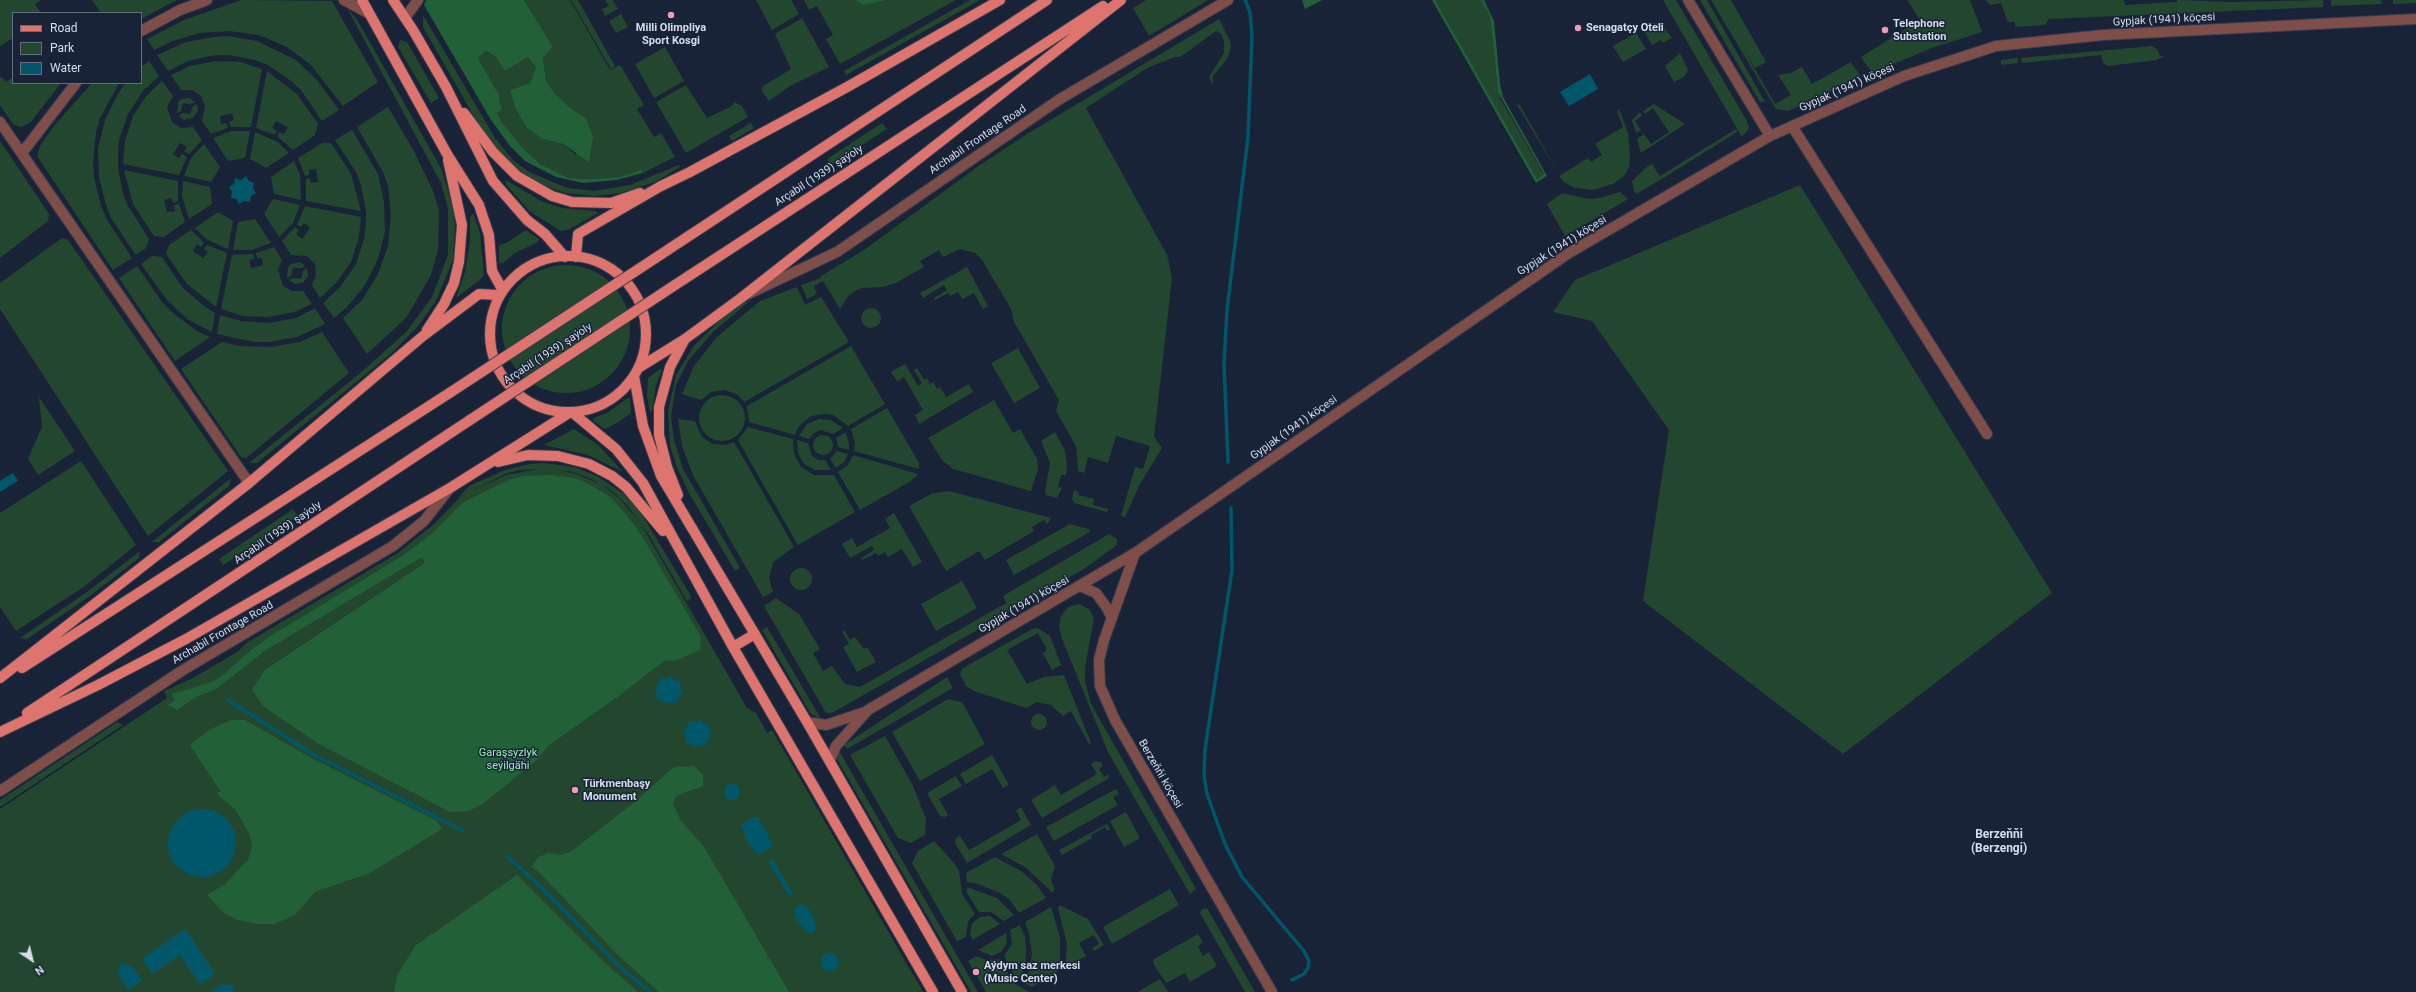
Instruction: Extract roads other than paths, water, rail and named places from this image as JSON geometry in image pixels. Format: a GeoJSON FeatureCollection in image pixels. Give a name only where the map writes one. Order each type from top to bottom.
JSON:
{"type":"FeatureCollection","features":[{"type":"Feature","properties":{"kind":"main road"},"geometry":{"type":"LineString","coordinates":[[362,0],[447,154],[479,205],[489,234],[492,271],[500,292]]}},
{"type":"Feature","properties":{"kind":"main road"},"geometry":{"type":"LineString","coordinates":[[394,0],[446,87],[493,181],[527,220],[545,234],[565,256]]}},
{"type":"Feature","properties":{"kind":"main road"},"geometry":{"type":"LineString","coordinates":[[576,257],[578,234],[661,186],[690,172],[835,93],[1000,0]]}},
{"type":"Feature","properties":{"kind":"main road","name":"Arçabil (1939) şaýoly"},"geometry":{"type":"LineString","coordinates":[[0,682],[451,392],[1047,0]]}},
{"type":"Feature","properties":{"kind":"main road","name":"Arçabil (1939) şaýoly"},"geometry":{"type":"LineString","coordinates":[[0,732],[470,420],[1112,0]]}},
{"type":"Feature","properties":{"kind":"main road"},"geometry":{"type":"LineString","coordinates":[[640,367],[685,339],[741,298],[1121,0]]}},
{"type":"Feature","properties":{"kind":"main road"},"geometry":{"type":"LineString","coordinates":[[446,87],[493,152],[517,176],[552,196],[572,202],[611,203],[661,186]]}},
{"type":"Feature","properties":{"kind":"main road"},"geometry":{"type":"LineString","coordinates":[[424,336],[444,304],[454,283],[459,262],[462,225],[447,154]]}},
{"type":"Feature","properties":{"kind":"main road"},"geometry":{"type":"LineString","coordinates":[[0,732],[186,639],[450,488],[571,413],[601,405],[620,393],[640,367],[645,349],[646,330],[643,312],[636,295],[625,280],[610,269],[594,261],[565,256],[547,260],[530,267],[500,292],[491,323],[490,342],[494,361],[503,378],[516,393],[532,404],[550,411],[571,413],[616,449],[630,465],[651,497],[678,550],[733,647],[933,992]]}},
{"type":"Feature","properties":{"kind":"main road"},"geometry":{"type":"LineString","coordinates":[[0,678],[249,483],[424,336],[479,294],[500,292]]}},
{"type":"Feature","properties":{"kind":"main road"},"geometry":{"type":"LineString","coordinates":[[685,339],[670,367],[662,390],[659,406],[659,435],[667,467],[687,519]]}},
{"type":"Feature","properties":{"kind":"main road"},"geometry":{"type":"LineString","coordinates":[[634,376],[643,426],[651,453],[661,476],[830,760],[962,992]]}},
{"type":"Feature","properties":{"kind":"main road"},"geometry":{"type":"LineString","coordinates":[[490,464],[528,455],[573,459],[599,469],[612,476],[639,500],[678,550]]}},
{"type":"Feature","properties":{"kind":"main road"},"geometry":{"type":"LineString","coordinates":[[733,647],[755,634]]}},
{"type":"Feature","properties":{"kind":"street"},"geometry":{"type":"LineString","coordinates":[[142,31],[180,10],[207,0]]}},
{"type":"Feature","properties":{"kind":"street"},"geometry":{"type":"LineString","coordinates":[[344,0],[368,13]]}},
{"type":"Feature","properties":{"kind":"street"},"geometry":{"type":"LineString","coordinates":[[405,18],[418,0]]}},
{"type":"Feature","properties":{"kind":"street","name":"Archabil Frontage Road"},"geometry":{"type":"LineString","coordinates":[[741,298],[837,252],[1060,99],[1228,0]]}},
{"type":"Feature","properties":{"kind":"street"},"geometry":{"type":"LineString","coordinates":[[1688,0],[1770,136]]}},
{"type":"Feature","properties":{"kind":"street","name":"Gypjak (1941) köçesi"},"geometry":{"type":"LineString","coordinates":[[830,760],[836,746],[868,710],[1135,553],[1569,253],[1770,136],[1904,76],[1996,46],[2103,35],[2416,19]]}},
{"type":"Feature","properties":{"kind":"street"},"geometry":{"type":"LineString","coordinates":[[22,153],[75,84]]}},
{"type":"Feature","properties":{"kind":"street"},"geometry":{"type":"LineString","coordinates":[[0,122],[249,483]]}},
{"type":"Feature","properties":{"kind":"street"},"geometry":{"type":"LineString","coordinates":[[1792,126],[1987,434]]}},
{"type":"Feature","properties":{"kind":"street","name":"Archabil Frontage Road"},"geometry":{"type":"LineString","coordinates":[[0,791],[177,673],[394,546],[424,521],[450,488]]}},
{"type":"Feature","properties":{"kind":"street","name":"Berzeňňi köçesi"},"geometry":{"type":"LineString","coordinates":[[1135,553],[1111,616],[1099,660],[1098,676],[1103,696],[1115,720],[1272,992]]}},
{"type":"Feature","properties":{"kind":"street"},"geometry":{"type":"LineString","coordinates":[[1080,586],[1096,593],[1111,616]]}},
{"type":"Feature","properties":{"kind":"street"},"geometry":{"type":"LineString","coordinates":[[807,722],[819,725],[829,725],[868,710]]}},
{"type":"Feature","properties":{"kind":"water"},"geometry":{"type":"Polygon","coordinates":[[[1590,74],[1598,89],[1569,106],[1560,92],[1590,74]]]}},
{"type":"Feature","properties":{"kind":"water"},"geometry":{"type":"Polygon","coordinates":[[[246,176],[249,181],[254,183],[253,188],[256,193],[251,196],[250,202],[244,201],[239,204],[236,199],[231,198],[232,192],[229,187],[234,184],[235,178],[241,180],[246,176]]]}},
{"type":"Feature","properties":{"kind":"water"},"geometry":{"type":"Polygon","coordinates":[[[13,473],[18,481],[0,492],[0,481],[13,473]]]}},
{"type":"Feature","properties":{"kind":"water"},"geometry":{"type":"Polygon","coordinates":[[[671,676],[675,681],[681,682],[680,688],[683,693],[678,697],[677,703],[671,702],[666,705],[662,700],[656,699],[657,693],[654,688],[659,684],[660,678],[666,679],[671,676]]]}},
{"type":"Feature","properties":{"kind":"water"},"geometry":{"type":"Polygon","coordinates":[[[700,719],[704,724],[710,725],[709,731],[712,736],[707,740],[706,746],[700,745],[695,748],[691,743],[685,742],[686,736],[683,731],[688,727],[689,721],[695,722],[700,719]]]}},
{"type":"Feature","properties":{"kind":"water"},"geometry":{"type":"Polygon","coordinates":[[[732,784],[739,789],[740,792],[735,799],[732,800],[725,795],[724,792],[729,785],[732,784]]]}},
{"type":"Feature","properties":{"kind":"water"},"geometry":{"type":"Polygon","coordinates":[[[195,809],[209,809],[221,815],[230,824],[236,836],[234,856],[226,867],[215,875],[209,877],[195,877],[189,875],[178,867],[170,856],[168,850],[168,836],[170,830],[178,819],[189,811],[195,809]]]}},
{"type":"Feature","properties":{"kind":"water"},"geometry":{"type":"Polygon","coordinates":[[[755,817],[759,817],[759,823],[762,824],[769,836],[768,839],[773,842],[771,844],[772,847],[758,855],[757,852],[754,853],[754,847],[750,846],[744,835],[745,831],[740,828],[742,827],[741,825],[755,817]]]}},
{"type":"Feature","properties":{"kind":"water"},"geometry":{"type":"Polygon","coordinates":[[[773,859],[793,894],[789,896],[768,861],[773,859]]]}},
{"type":"Feature","properties":{"kind":"water"},"geometry":{"type":"Polygon","coordinates":[[[797,905],[804,905],[810,911],[817,927],[813,933],[807,933],[796,919],[794,911],[797,905]]]}},
{"type":"Feature","properties":{"kind":"water"},"geometry":{"type":"Polygon","coordinates":[[[185,929],[215,974],[200,984],[180,955],[152,974],[142,959],[185,929]]]}},
{"type":"Feature","properties":{"kind":"water"},"geometry":{"type":"Polygon","coordinates":[[[830,953],[836,956],[839,962],[836,968],[830,971],[824,968],[821,962],[824,956],[830,953]]]}},
{"type":"Feature","properties":{"kind":"water"},"geometry":{"type":"Polygon","coordinates":[[[120,963],[132,966],[142,981],[128,990],[118,975],[120,963]]]}},
{"type":"Feature","properties":{"kind":"water"},"geometry":{"type":"Polygon","coordinates":[[[222,984],[234,986],[233,992],[210,992],[222,984]]]}},
{"type":"Feature","properties":{"kind":"waterway"},"geometry":{"type":"LineString","coordinates":[[1228,462],[1224,364],[1227,310],[1248,137],[1252,35],[1250,12],[1245,0]]}},
{"type":"Feature","properties":{"kind":"waterway"},"geometry":{"type":"LineString","coordinates":[[1231,508],[1232,570],[1205,749],[1204,775],[1207,794],[1225,844],[1242,877],[1304,951],[1309,961],[1308,968],[1304,974],[1292,980]]}},
{"type":"Feature","properties":{"kind":"waterway"},"geometry":{"type":"LineString","coordinates":[[228,700],[311,753],[463,831]]}},
{"type":"Feature","properties":{"kind":"waterway"},"geometry":{"type":"LineString","coordinates":[[507,856],[541,887],[620,967],[650,992]]}},
{"type":"Feature","properties":{"kind":"place","name":"Milli Olimpliya Sport Kosgi"},"geometry":{"type":"Point","coordinates":[671,15]}},
{"type":"Feature","properties":{"kind":"place","name":"Senagatçy Oteli"},"geometry":{"type":"Point","coordinates":[1578,28]}},
{"type":"Feature","properties":{"kind":"place","name":"Telephone Substation"},"geometry":{"type":"Point","coordinates":[1885,30]}},
{"type":"Feature","properties":{"kind":"place","name":"Türkmenbaşy Monument"},"geometry":{"type":"Point","coordinates":[575,790]}},
{"type":"Feature","properties":{"kind":"place","name":"Aýdym saz merkesi (Music Center)"},"geometry":{"type":"Point","coordinates":[976,972]}},
{"type":"Feature","properties":{"kind":"district","name":"Berzeňňi (Berzengi)"},"geometry":{"type":"Point","coordinates":[1999,842]}},
{"type":"Feature","properties":{"kind":"park label","name":"Garaşsyzlyk seýilgähi"},"geometry":{"type":"Point","coordinates":[508,759]}}]}
